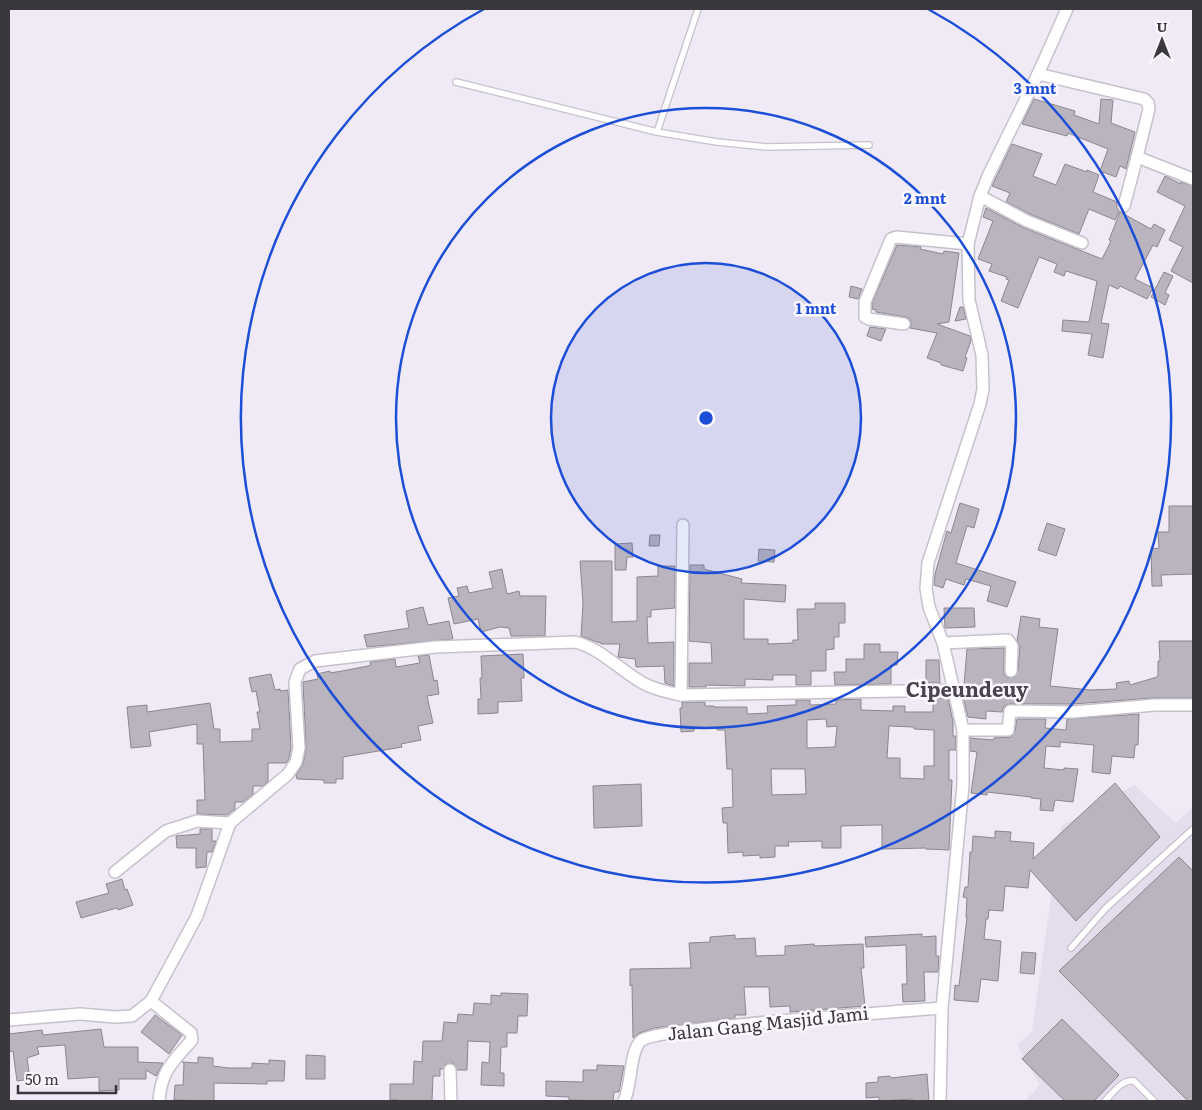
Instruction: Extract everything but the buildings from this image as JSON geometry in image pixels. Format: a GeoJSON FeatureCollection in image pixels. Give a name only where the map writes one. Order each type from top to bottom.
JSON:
{"type":"FeatureCollection","features":[{"type":"Feature","properties":{"kind":"street"},"geometry":{"type":"LineString","coordinates":[[940,1101],[942,1008],[963,786],[963,730],[943,643],[929,607],[926,588],[928,563],[980,404],[983,389],[982,354],[969,300],[968,244],[980,196],[1067,9]]}},
{"type":"Feature","properties":{"kind":"street"},"geometry":{"type":"LineString","coordinates":[[1038,74],[1144,99],[1148,103],[1149,109],[1124,206]]}},
{"type":"Feature","properties":{"kind":"street"},"geometry":{"type":"LineString","coordinates":[[1137,157],[1193,180]]}},
{"type":"Feature","properties":{"kind":"street"},"geometry":{"type":"LineString","coordinates":[[980,196],[1027,221],[1082,243]]}},
{"type":"Feature","properties":{"kind":"street"},"geometry":{"type":"LineString","coordinates":[[904,324],[865,317],[865,302],[891,239],[896,237],[968,244]]}},
{"type":"Feature","properties":{"kind":"street"},"geometry":{"type":"LineString","coordinates":[[682,695],[683,525]]}},
{"type":"Feature","properties":{"kind":"street"},"geometry":{"type":"LineString","coordinates":[[943,643],[1008,640],[1012,646],[1011,671]]}},
{"type":"Feature","properties":{"kind":"street"},"geometry":{"type":"LineString","coordinates":[[9,1020],[80,1014],[115,1018],[132,1016],[151,1001],[197,916],[230,823],[292,769],[298,756],[299,748],[295,682],[300,669],[316,661],[435,647],[574,642],[596,650],[642,683],[661,691],[682,695],[955,690]]}},
{"type":"Feature","properties":{"kind":"street"},"geometry":{"type":"LineString","coordinates":[[963,730],[1008,730],[1010,711],[1073,712],[1155,705],[1193,705]]}},
{"type":"Feature","properties":{"kind":"street"},"geometry":{"type":"LineString","coordinates":[[115,872],[166,830],[197,821],[230,823]]}},
{"type":"Feature","properties":{"kind":"street"},"geometry":{"type":"LineString","coordinates":[[151,1001],[191,1033],[192,1037],[192,1040],[167,1068],[161,1085],[159,1101]]}},
{"type":"Feature","properties":{"kind":"street","name":"Jalan Gang Masjid Jami"},"geometry":{"type":"LineString","coordinates":[[624,1101],[628,1093],[637,1046],[643,1040],[680,1032],[802,1018],[942,1008]]}},
{"type":"Feature","properties":{"kind":"street"},"geometry":{"type":"LineString","coordinates":[[450,1070],[451,1101]]}},
{"type":"Feature","properties":{"kind":"lane"},"geometry":{"type":"LineString","coordinates":[[657,132],[698,9]]}},
{"type":"Feature","properties":{"kind":"lane"},"geometry":{"type":"LineString","coordinates":[[456,82],[657,132],[718,142],[766,147],[868,145]]}},
{"type":"Feature","properties":{"kind":"lane"},"geometry":{"type":"LineString","coordinates":[[1071,948],[1106,908],[1192,832]]}},
{"type":"Feature","properties":{"kind":"lane"},"geometry":{"type":"LineString","coordinates":[[1104,1101],[1123,1083],[1129,1080],[1134,1080],[1154,1101]]}},
{"type":"Feature","properties":{"kind":"shaded area"},"geometry":{"type":"Polygon","coordinates":[[[1134,785],[1176,823],[1193,807],[1193,1101],[1025,1101],[1040,1085],[1017,1045],[1032,1032],[1061,826],[1134,785]]]}},
{"type":"Feature","properties":{"kind":"district","name":"Cipeundeuy"},"geometry":{"type":"Point","coordinates":[967,690]}}]}
